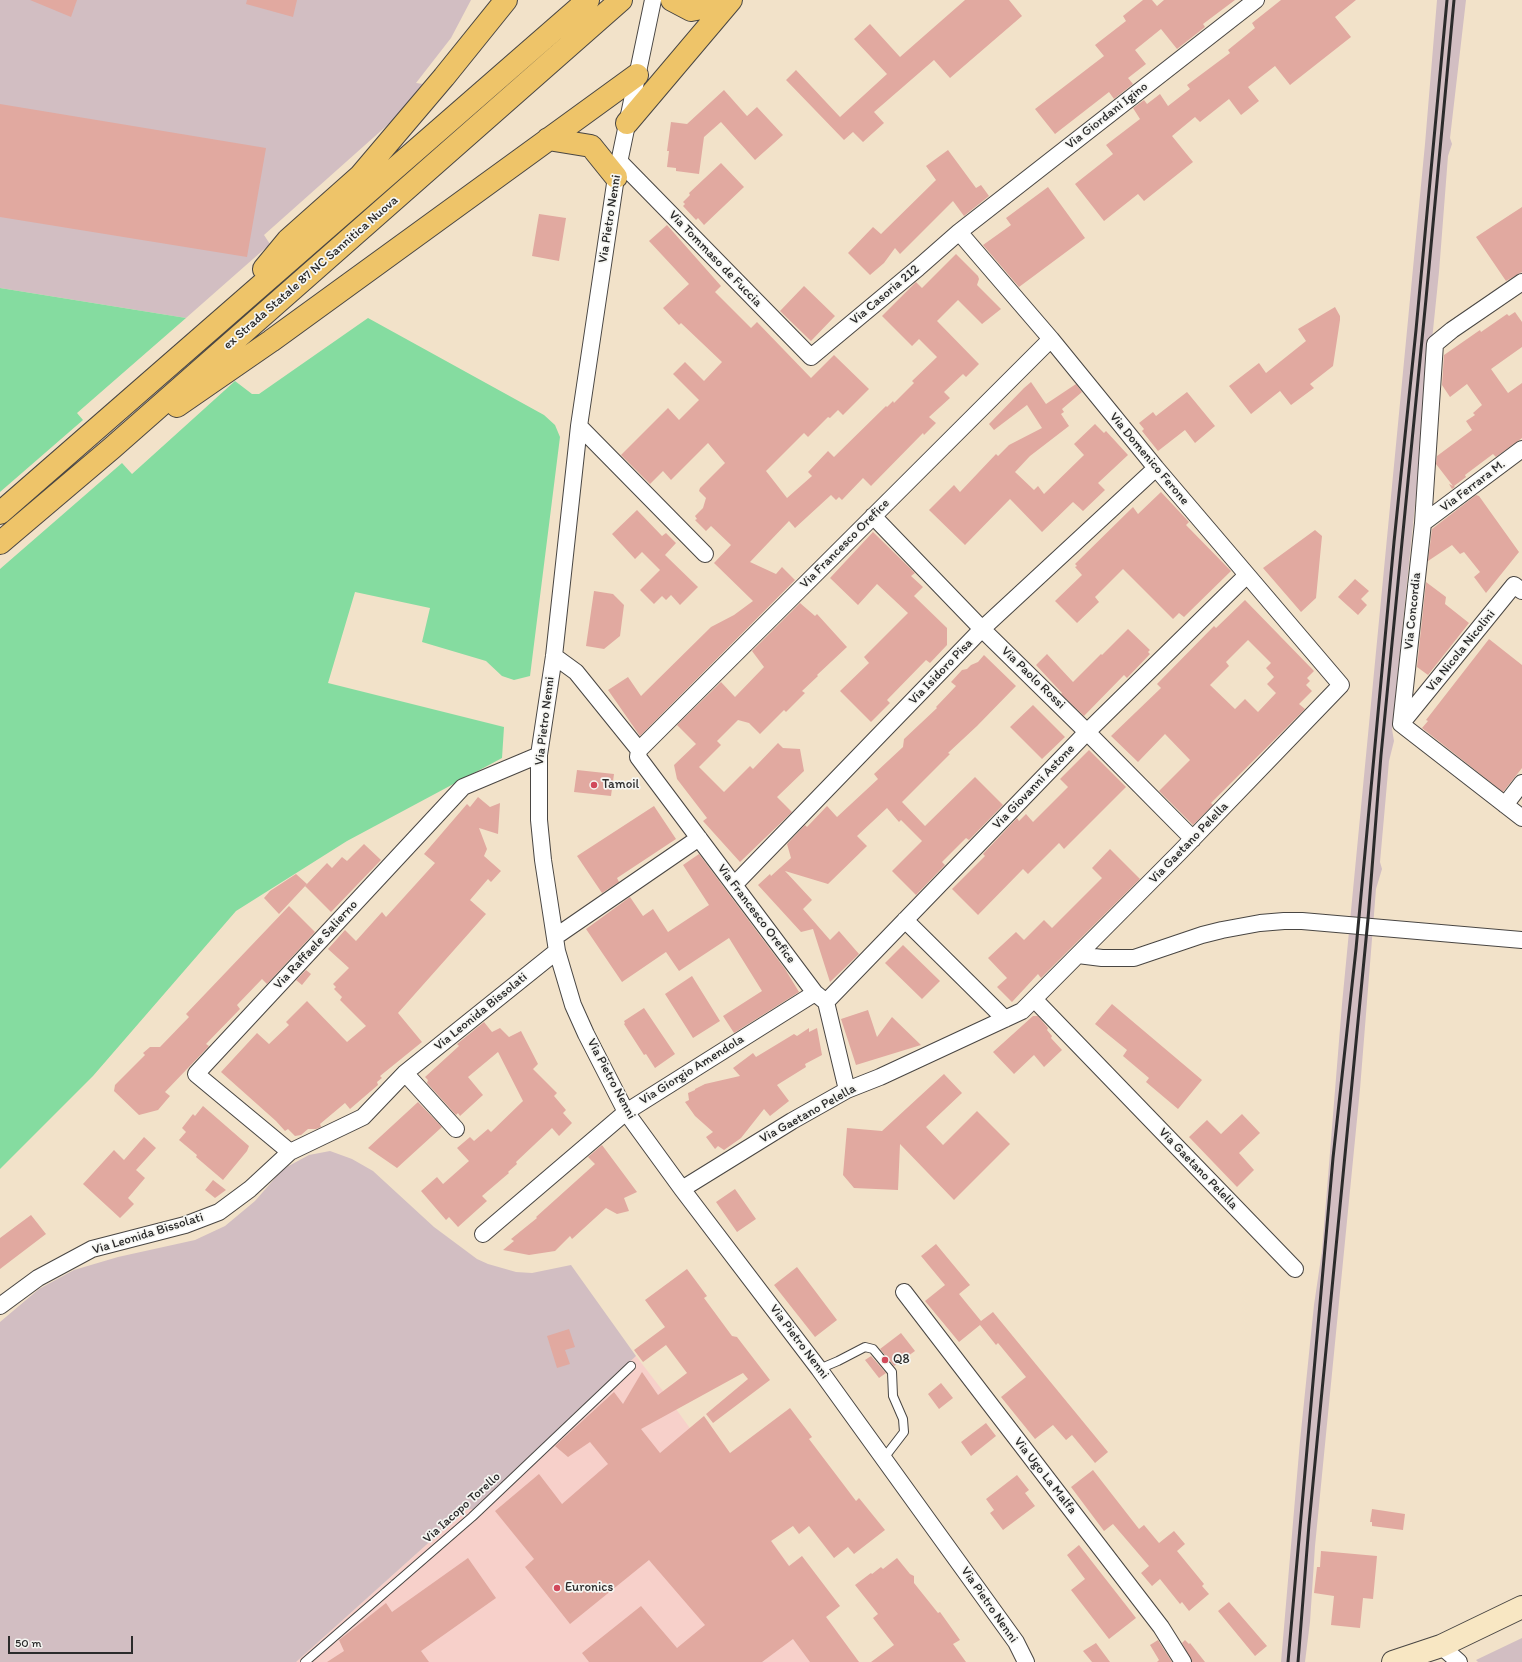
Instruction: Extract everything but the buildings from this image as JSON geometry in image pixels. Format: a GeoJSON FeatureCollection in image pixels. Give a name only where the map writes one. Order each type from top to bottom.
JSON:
{"type":"FeatureCollection","features":[{"type":"Feature","properties":{"kind":"highway"},"geometry":{"type":"LineString","coordinates":[[215,326],[288,240],[360,176],[444,77],[506,0]]}},
{"type":"Feature","properties":{"kind":"highway","name":"ex Strada Statale 87 NC Sannitica Nuova"},"geometry":{"type":"LineString","coordinates":[[0,513],[588,0]]}},
{"type":"Feature","properties":{"kind":"highway","name":"ex Strada Statale 87 NC Sannitica Nuova"},"geometry":{"type":"LineString","coordinates":[[0,543],[112,448],[621,0]]}},
{"type":"Feature","properties":{"kind":"highway"},"geometry":{"type":"LineString","coordinates":[[672,0],[691,10],[713,6],[722,0]]}},
{"type":"Feature","properties":{"kind":"highway"},"geometry":{"type":"LineString","coordinates":[[627,123],[731,0]]}},
{"type":"Feature","properties":{"kind":"highway"},"geometry":{"type":"LineString","coordinates":[[112,448],[195,394],[265,345],[637,75]]}},
{"type":"Feature","properties":{"kind":"highway"},"geometry":{"type":"LineString","coordinates":[[548,139],[591,146],[618,169]]}},
{"type":"Feature","properties":{"kind":"main road"},"geometry":{"type":"LineString","coordinates":[[1393,1662],[1441,1646],[1522,1607]]}},
{"type":"Feature","properties":{"kind":"street","name":"Via Giordani Igino"},"geometry":{"type":"LineString","coordinates":[[959,232],[1256,0]]}},
{"type":"Feature","properties":{"kind":"street","name":"Via Pietro Nenni"},"geometry":{"type":"LineString","coordinates":[[652,6],[618,169],[579,426],[554,656],[539,755],[539,820],[543,860],[556,944],[573,1005],[586,1034],[626,1112],[682,1189],[819,1368],[1016,1642],[1026,1662]]}},
{"type":"Feature","properties":{"kind":"street","name":"Via Tommaso de Fuccia"},"geometry":{"type":"LineString","coordinates":[[618,169],[811,357]]}},
{"type":"Feature","properties":{"kind":"street","name":"Via Domenico Ferone"},"geometry":{"type":"LineString","coordinates":[[959,232],[1051,339],[1156,468],[1341,685]]}},
{"type":"Feature","properties":{"kind":"street","name":"Via Casoria 212"},"geometry":{"type":"LineString","coordinates":[[811,357],[959,232]]}},
{"type":"Feature","properties":{"kind":"street","name":"Via Concordia"},"geometry":{"type":"LineString","coordinates":[[1401,724],[1423,523],[1435,344],[1452,330],[1522,282]]}},
{"type":"Feature","properties":{"kind":"street","name":"Via Francesco Orefice"},"geometry":{"type":"LineString","coordinates":[[638,750],[1051,339]]}},
{"type":"Feature","properties":{"kind":"street"},"geometry":{"type":"LineString","coordinates":[[579,426],[705,554]]}},
{"type":"Feature","properties":{"kind":"street","name":"Via Ferrara M."},"geometry":{"type":"LineString","coordinates":[[1423,523],[1522,449]]}},
{"type":"Feature","properties":{"kind":"street","name":"Via Isidoro Pisa"},"geometry":{"type":"LineString","coordinates":[[734,885],[982,629],[1156,468]]}},
{"type":"Feature","properties":{"kind":"street","name":"Via Paolo Rossi"},"geometry":{"type":"LineString","coordinates":[[873,516],[982,629],[1193,839]]}},
{"type":"Feature","properties":{"kind":"street","name":"Via Giovanni Astone"},"geometry":{"type":"LineString","coordinates":[[820,998],[905,920],[1087,732],[1247,575]]}},
{"type":"Feature","properties":{"kind":"street","name":"Via Nicola Nicolini"},"geometry":{"type":"LineString","coordinates":[[1401,724],[1514,585],[1522,591]]}},
{"type":"Feature","properties":{"kind":"street","name":"Via Francesco Orefice"},"geometry":{"type":"LineString","coordinates":[[554,656],[576,672],[638,750],[638,757],[820,998],[847,1090]]}},
{"type":"Feature","properties":{"kind":"street","name":"Via Gaetano Pelella"},"geometry":{"type":"LineString","coordinates":[[682,1189],[792,1121],[847,1090],[880,1077],[1022,1011],[1193,839],[1341,685]]}},
{"type":"Feature","properties":{"kind":"street"},"geometry":{"type":"LineString","coordinates":[[1401,724],[1522,818]]}},
{"type":"Feature","properties":{"kind":"street","name":"Via Raffaele Salierno"},"geometry":{"type":"LineString","coordinates":[[290,1152],[196,1074],[463,787],[539,755]]}},
{"type":"Feature","properties":{"kind":"street"},"geometry":{"type":"LineString","coordinates":[[1505,805],[1522,783]]}},
{"type":"Feature","properties":{"kind":"street","name":"Via Leonida Bissolati"},"geometry":{"type":"LineString","coordinates":[[0,1306],[38,1278],[92,1250],[186,1225],[219,1212],[250,1189],[290,1152],[363,1117],[405,1073],[556,944],[699,838]]}},
{"type":"Feature","properties":{"kind":"street"},"geometry":{"type":"LineString","coordinates":[[905,920],[1005,1019]]}},
{"type":"Feature","properties":{"kind":"street"},"geometry":{"type":"LineString","coordinates":[[1078,956],[1134,958],[1202,935],[1222,930],[1260,923],[1284,921],[1302,921],[1522,940]]}},
{"type":"Feature","properties":{"kind":"street","name":"Via Giorgio Amendola"},"geometry":{"type":"LineString","coordinates":[[483,1234],[626,1112],[820,998]]}},
{"type":"Feature","properties":{"kind":"street","name":"Via Gaetano Pelella"},"geometry":{"type":"LineString","coordinates":[[1034,999],[1295,1269]]}},
{"type":"Feature","properties":{"kind":"street"},"geometry":{"type":"LineString","coordinates":[[405,1073],[456,1129]]}},
{"type":"Feature","properties":{"kind":"street","name":"Via Ugo La Malfa"},"geometry":{"type":"LineString","coordinates":[[904,1292],[1161,1627],[1183,1662]]}},
{"type":"Feature","properties":{"kind":"street"},"geometry":{"type":"LineString","coordinates":[[1441,1646],[1459,1662]]}},
{"type":"Feature","properties":{"kind":"lane"},"geometry":{"type":"LineString","coordinates":[[819,1368],[838,1361],[866,1347],[874,1349],[892,1372],[893,1396],[903,1419],[904,1432],[884,1458]]}},
{"type":"Feature","properties":{"kind":"lane","name":"Via Iacopo Torello"},"geometry":{"type":"LineString","coordinates":[[305,1662],[472,1517],[631,1366]]}},
{"type":"Feature","properties":{"kind":"shaded area"},"geometry":{"type":"Polygon","coordinates":[[[0,0],[471,0],[451,38],[416,83],[423,84],[392,121],[264,235],[270,244],[186,318],[0,288],[0,0]]]}},
{"type":"Feature","properties":{"kind":"shaded area"},"geometry":{"type":"Polygon","coordinates":[[[1437,0],[1466,0],[1450,138],[1452,144],[1448,156],[1439,272],[1392,729],[1394,741],[1389,761],[1380,862],[1382,869],[1376,889],[1360,1089],[1315,1546],[1310,1622],[1305,1662],[1281,1662],[1300,1441],[1314,1305],[1322,1251],[1342,1004],[1425,144],[1437,0]]]}},
{"type":"Feature","properties":{"kind":"shaded area"},"geometry":{"type":"Polygon","coordinates":[[[330,1151],[352,1159],[373,1171],[434,1227],[477,1259],[488,1264],[516,1272],[532,1273],[571,1265],[636,1356],[473,1509],[465,1510],[296,1662],[0,1662],[0,1322],[39,1289],[74,1270],[118,1257],[195,1240],[225,1226],[255,1201],[283,1169],[309,1155],[330,1151]]]}},
{"type":"Feature","properties":{"kind":"shaded area"},"geometry":{"type":"Polygon","coordinates":[[[636,1356],[663,1391],[859,1662],[296,1662],[465,1510],[473,1508],[636,1356]]]}},
{"type":"Feature","properties":{"kind":"shaded area"},"geometry":{"type":"Polygon","coordinates":[[[1522,1638],[1522,1662],[1478,1662],[1476,1660],[1522,1638]]]}},
{"type":"Feature","properties":{"kind":"green space"},"geometry":{"type":"Polygon","coordinates":[[[0,288],[186,318],[77,413],[83,420],[0,492],[0,288]]]}},
{"type":"Feature","properties":{"kind":"green space"},"geometry":{"type":"Polygon","coordinates":[[[368,318],[544,415],[555,425],[560,437],[530,676],[514,680],[502,676],[486,661],[422,642],[430,608],[355,592],[328,683],[504,727],[502,758],[347,841],[236,911],[93,1076],[0,1169],[0,569],[122,463],[132,474],[235,381],[252,394],[259,394],[368,318]]]}},
{"type":"Feature","properties":{"kind":"railway"},"geometry":{"type":"LineString","coordinates":[[1288,1662],[1333,1158],[1356,949],[1447,0]]}},
{"type":"Feature","properties":{"kind":"railway"},"geometry":{"type":"LineString","coordinates":[[1298,1662],[1309,1524],[1368,919],[1381,755],[1454,0]]}},
{"type":"Feature","properties":{"kind":"place","name":"Tamoil"},"geometry":{"type":"Point","coordinates":[594,785]}},
{"type":"Feature","properties":{"kind":"place","name":"Q8"},"geometry":{"type":"Point","coordinates":[885,1360]}},
{"type":"Feature","properties":{"kind":"place","name":"Euronics"},"geometry":{"type":"Point","coordinates":[557,1588]}}]}
